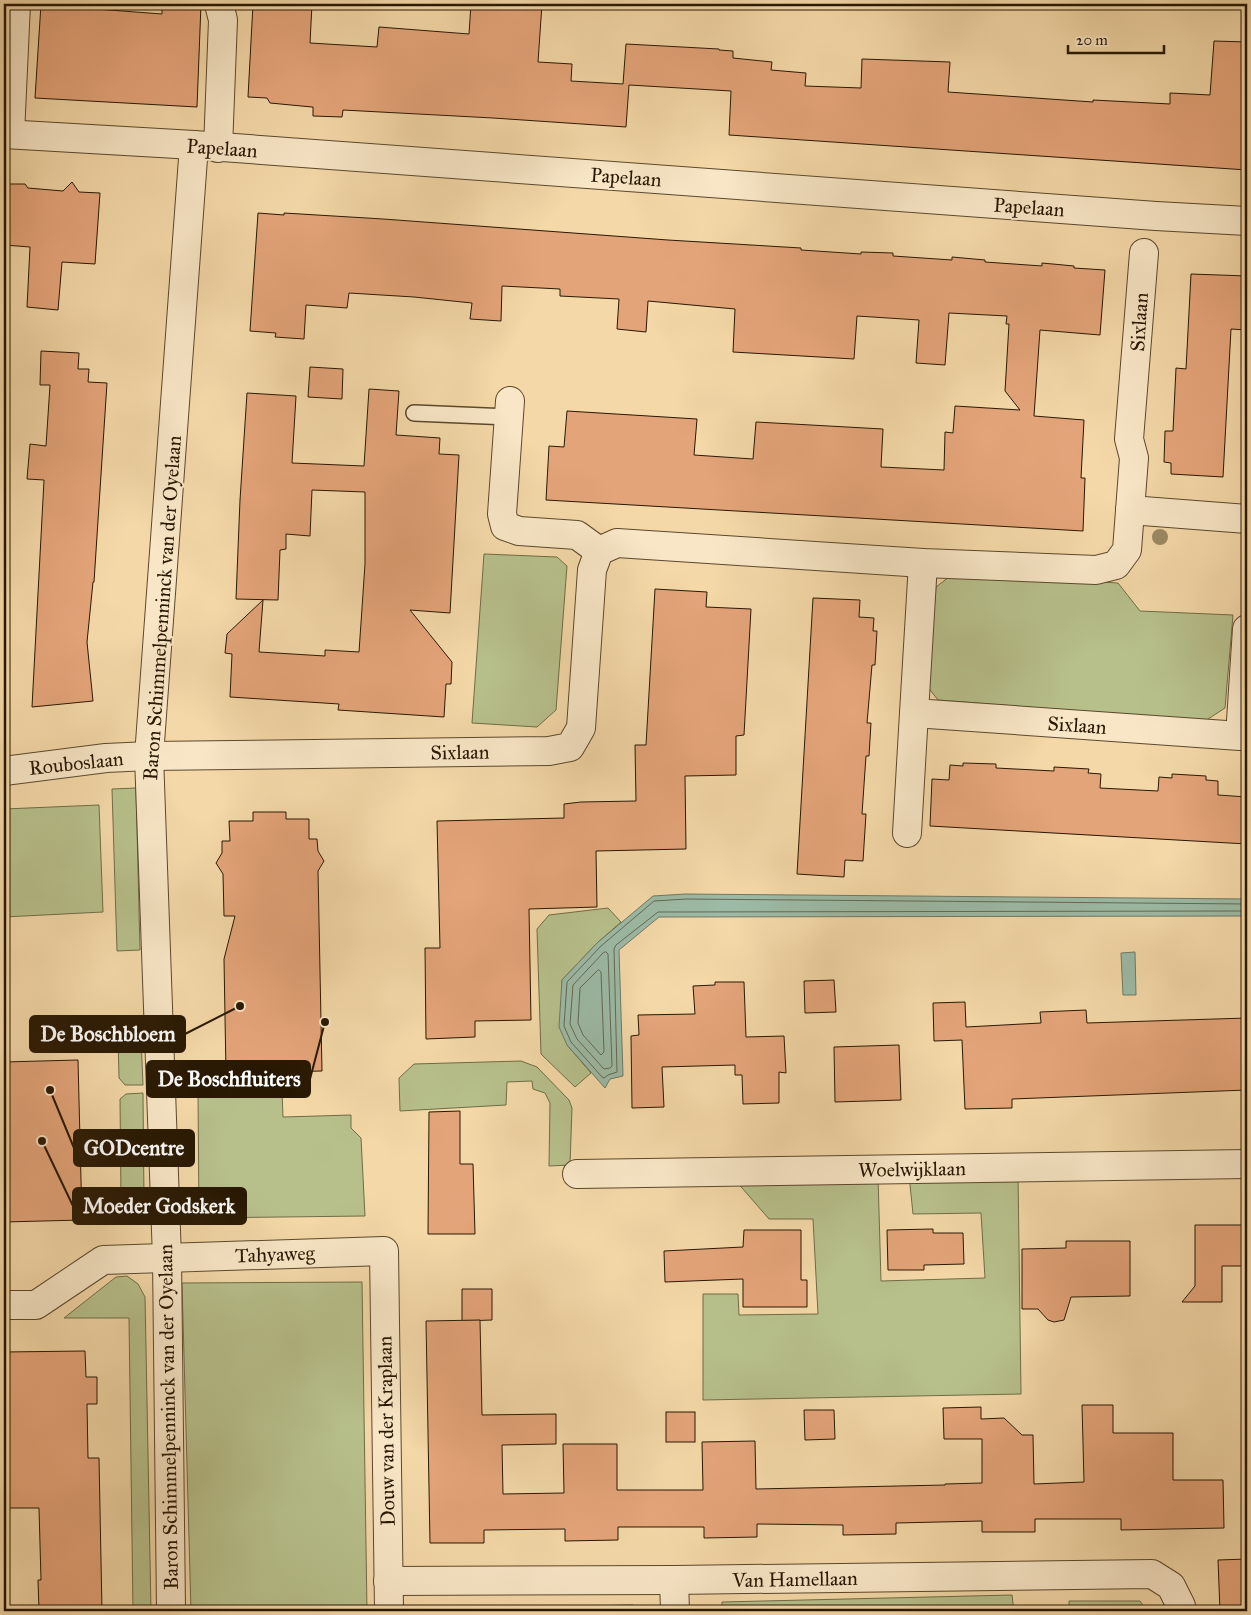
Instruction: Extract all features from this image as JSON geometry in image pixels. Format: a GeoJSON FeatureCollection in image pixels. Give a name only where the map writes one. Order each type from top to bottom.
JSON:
{"type":"FeatureCollection","features":[{"type":"Feature","properties":{"kind":"street"},"geometry":{"type":"LineString","coordinates":[[7,134],[16,4]]}},
{"type":"Feature","properties":{"kind":"street","name":"Baron Schimmelpenninck van der Oyelaan"},"geometry":{"type":"LineString","coordinates":[[170,1611],[167,1258],[149,756],[206,147],[223,20],[219,4]]}},
{"type":"Feature","properties":{"kind":"street","name":"Papelaan"},"geometry":{"type":"LineString","coordinates":[[7,134],[1247,221]]}},
{"type":"Feature","properties":{"kind":"street","name":"Sixlaan"},"geometry":{"type":"LineString","coordinates":[[149,756],[549,751],[570,746],[581,728],[592,570],[599,551],[617,543],[923,563],[1096,570],[1116,565],[1127,550],[1134,458],[1129,439],[1144,253]]}},
{"type":"Feature","properties":{"kind":"street"},"geometry":{"type":"LineString","coordinates":[[509,409],[502,514],[505,526],[519,531],[577,535],[599,551]]}},
{"type":"Feature","properties":{"kind":"street"},"geometry":{"type":"LineString","coordinates":[[1130,510],[1247,519]]}},
{"type":"Feature","properties":{"kind":"street"},"geometry":{"type":"LineString","coordinates":[[907,833],[923,563]]}},
{"type":"Feature","properties":{"kind":"street","name":"Sixlaan"},"geometry":{"type":"LineString","coordinates":[[914,713],[1244,737],[1247,629]]}},
{"type":"Feature","properties":{"kind":"street","name":"Rouboslaan"},"geometry":{"type":"LineString","coordinates":[[4,771],[106,758],[149,756]]}},
{"type":"Feature","properties":{"kind":"street","name":"Woelwijklaan"},"geometry":{"type":"LineString","coordinates":[[577,1174],[1247,1164]]}},
{"type":"Feature","properties":{"kind":"street","name":"Tahyaweg"},"geometry":{"type":"LineString","coordinates":[[4,1305],[36,1305],[103,1260],[384,1250]]}},
{"type":"Feature","properties":{"kind":"street","name":"Douw van der Kraplaan"},"geometry":{"type":"LineString","coordinates":[[384,1250],[389,1611]]}},
{"type":"Feature","properties":{"kind":"street","name":"Van Hamellaan"},"geometry":{"type":"LineString","coordinates":[[388,1581],[674,1580],[1152,1574],[1171,1586],[1181,1606],[1181,1611]]}},
{"type":"Feature","properties":{"kind":"street"},"geometry":{"type":"LineString","coordinates":[[674,1580],[675,1611]]}},
{"type":"Feature","properties":{"kind":"lane"},"geometry":{"type":"LineString","coordinates":[[414,413],[509,409]]}},
{"type":"Feature","properties":{"kind":"green space"},"geometry":{"type":"Polygon","coordinates":[[[484,554],[557,557],[567,566],[556,710],[537,727],[472,723],[484,554]]]}},
{"type":"Feature","properties":{"kind":"green space"},"geometry":{"type":"Polygon","coordinates":[[[954,573],[1118,583],[1140,611],[1233,615],[1225,708],[1205,721],[938,700],[927,686],[936,587],[954,573]]]}},
{"type":"Feature","properties":{"kind":"green space"},"geometry":{"type":"Polygon","coordinates":[[[136,788],[140,950],[117,951],[112,789],[136,788]]]}},
{"type":"Feature","properties":{"kind":"green space"},"geometry":{"type":"Polygon","coordinates":[[[99,805],[103,912],[4,917],[4,809],[99,805]]]}},
{"type":"Feature","properties":{"kind":"green space"},"geometry":{"type":"Polygon","coordinates":[[[608,908],[621,922],[597,943],[562,980],[567,1045],[591,1073],[575,1087],[541,1054],[537,929],[549,915],[608,908]]]}},
{"type":"Feature","properties":{"kind":"green space"},"geometry":{"type":"Polygon","coordinates":[[[118,1038],[141,1038],[143,1085],[125,1085],[119,1078],[118,1038]]]}},
{"type":"Feature","properties":{"kind":"green space"},"geometry":{"type":"Polygon","coordinates":[[[521,1061],[537,1067],[569,1100],[572,1108],[570,1165],[549,1166],[550,1103],[545,1093],[533,1089],[532,1081],[507,1082],[506,1105],[400,1111],[399,1078],[414,1064],[521,1061]]]}},
{"type":"Feature","properties":{"kind":"green space"},"geometry":{"type":"Polygon","coordinates":[[[282,1092],[283,1117],[351,1115],[351,1128],[361,1138],[365,1216],[199,1218],[198,1093],[282,1092]]]}},
{"type":"Feature","properties":{"kind":"green space"},"geometry":{"type":"Polygon","coordinates":[[[143,1093],[144,1201],[121,1202],[120,1099],[126,1094],[143,1093]]]}},
{"type":"Feature","properties":{"kind":"green space"},"geometry":{"type":"Polygon","coordinates":[[[1018,1174],[1021,1394],[703,1400],[703,1294],[738,1294],[739,1315],[818,1314],[813,1219],[769,1219],[736,1181],[878,1176],[881,1281],[985,1278],[981,1213],[913,1214],[909,1175],[1018,1174]]]}},
{"type":"Feature","properties":{"kind":"green space"},"geometry":{"type":"Polygon","coordinates":[[[127,1276],[138,1284],[145,1297],[151,1611],[133,1611],[129,1318],[64,1318],[116,1277],[127,1276]]]}},
{"type":"Feature","properties":{"kind":"green space"},"geometry":{"type":"Polygon","coordinates":[[[362,1282],[367,1611],[191,1611],[182,1283],[362,1282]]]}},
{"type":"Feature","properties":{"kind":"green space"},"geometry":{"type":"Polygon","coordinates":[[[1012,1595],[1014,1611],[722,1611],[722,1602],[1012,1595]]]}},
{"type":"Feature","properties":{"kind":"green space"},"geometry":{"type":"Polygon","coordinates":[[[1069,1601],[1140,1601],[1147,1611],[1069,1611],[1069,1601]]]}},
{"type":"Feature","properties":{"kind":"green space"},"geometry":{"type":"Polygon","coordinates":[[[633,1605],[633,1611],[438,1611],[439,1609],[633,1605]]]}},
{"type":"Feature","properties":{"kind":"water"},"geometry":{"type":"Polygon","coordinates":[[[685,894],[1247,899],[1247,916],[659,917],[619,950],[623,1076],[610,1079],[605,1088],[567,1045],[559,1027],[562,980],[597,943],[653,896],[685,894]]]}},
{"type":"Feature","properties":{"kind":"water"},"geometry":{"type":"Polygon","coordinates":[[[1135,952],[1136,995],[1123,995],[1121,953],[1135,952]]]}},
{"type":"Feature","properties":{"kind":"building"},"geometry":{"type":"Polygon","coordinates":[[[41,4],[83,4],[83,6],[97,7],[96,9],[162,14],[162,4],[201,4],[197,107],[35,98],[41,4]]]}},
{"type":"Feature","properties":{"kind":"building"},"geometry":{"type":"Polygon","coordinates":[[[253,4],[312,4],[310,43],[377,47],[379,27],[469,34],[471,4],[542,4],[538,62],[572,64],[571,81],[623,84],[626,44],[733,51],[733,58],[772,62],[771,70],[806,73],[805,86],[861,88],[862,59],[950,62],[948,92],[1093,102],[1093,100],[1170,104],[1170,93],[1210,95],[1214,41],[1247,42],[1247,170],[729,135],[731,91],[629,85],[626,127],[343,110],[342,117],[313,116],[313,107],[270,103],[267,98],[248,97],[253,4]]]}},
{"type":"Feature","properties":{"kind":"building"},"geometry":{"type":"Polygon","coordinates":[[[72,182],[79,192],[100,193],[95,264],[62,262],[58,310],[27,307],[30,247],[4,245],[4,184],[25,184],[28,188],[63,191],[72,182]]]}},
{"type":"Feature","properties":{"kind":"building"},"geometry":{"type":"Polygon","coordinates":[[[258,213],[383,219],[801,248],[801,250],[861,254],[861,252],[893,253],[893,256],[952,260],[952,257],[985,260],[985,262],[1042,266],[1042,263],[1105,270],[1100,335],[1040,330],[1034,416],[1084,420],[1081,478],[1085,478],[1083,531],[546,500],[549,446],[564,447],[567,411],[697,419],[694,455],[753,459],[756,422],[883,429],[881,467],[944,470],[945,432],[953,433],[955,406],[1020,410],[1005,391],[1009,324],[1006,324],[1007,316],[949,313],[945,365],[916,363],[919,320],[857,316],[854,359],[733,352],[735,309],[648,301],[646,332],[617,329],[619,299],[560,296],[560,289],[502,286],[501,321],[470,319],[472,303],[349,293],[347,308],[306,305],[304,339],[275,337],[276,333],[250,331],[258,213]]]}},
{"type":"Feature","properties":{"kind":"building"},"geometry":{"type":"Polygon","coordinates":[[[1191,274],[1247,276],[1247,330],[1231,329],[1223,477],[1171,474],[1171,463],[1164,462],[1165,431],[1173,431],[1176,368],[1186,369],[1191,274]]]}},
{"type":"Feature","properties":{"kind":"building"},"geometry":{"type":"Polygon","coordinates":[[[41,351],[79,353],[78,369],[89,369],[88,382],[107,383],[94,582],[87,642],[93,701],[32,707],[44,480],[27,479],[30,444],[46,446],[50,385],[40,385],[41,351]]]}},
{"type":"Feature","properties":{"kind":"building"},"geometry":{"type":"Polygon","coordinates":[[[310,367],[343,369],[342,399],[308,397],[310,367]]]}},
{"type":"Feature","properties":{"kind":"building"},"geometry":{"type":"Polygon","coordinates":[[[369,389],[399,391],[396,435],[440,438],[439,454],[459,455],[450,613],[410,610],[452,662],[451,684],[446,684],[444,717],[338,710],[339,704],[230,697],[232,654],[225,653],[227,634],[263,600],[259,652],[325,656],[325,650],[359,652],[365,564],[365,492],[312,490],[310,536],[286,534],[286,549],[280,550],[278,600],[236,599],[247,393],[296,396],[292,463],[364,466],[369,389]]]}},
{"type":"Feature","properties":{"kind":"building"},"geometry":{"type":"Polygon","coordinates":[[[655,589],[707,592],[706,607],[751,609],[744,735],[736,736],[736,775],[685,776],[686,849],[596,851],[597,907],[529,909],[531,1020],[475,1021],[475,1037],[426,1039],[425,948],[440,948],[437,821],[564,818],[564,804],[636,801],[635,745],[646,745],[655,589]]]}},
{"type":"Feature","properties":{"kind":"building"},"geometry":{"type":"Polygon","coordinates":[[[813,598],[860,600],[859,617],[874,618],[873,631],[877,631],[875,665],[872,665],[867,723],[871,723],[869,756],[866,756],[862,814],[866,814],[863,861],[845,860],[844,877],[797,874],[813,598]]]}},
{"type":"Feature","properties":{"kind":"building"},"geometry":{"type":"Polygon","coordinates":[[[963,763],[996,764],[996,768],[1054,771],[1054,767],[1089,769],[1088,773],[1101,774],[1100,788],[1158,791],[1159,777],[1172,778],[1172,774],[1206,776],[1206,780],[1218,781],[1218,795],[1247,797],[1247,844],[930,826],[932,779],[949,780],[950,765],[963,766],[963,763]]]}},
{"type":"Feature","properties":{"kind":"building"},"geometry":{"type":"Polygon","coordinates":[[[253,812],[286,812],[286,819],[309,819],[309,839],[317,839],[318,851],[324,861],[318,871],[322,1071],[226,1073],[224,959],[235,916],[224,916],[223,874],[216,863],[222,853],[222,841],[230,841],[229,821],[253,821],[253,812]]]}},
{"type":"Feature","properties":{"kind":"building"},"geometry":{"type":"Polygon","coordinates":[[[834,980],[836,1012],[805,1013],[804,981],[834,980]]]}},
{"type":"Feature","properties":{"kind":"building"},"geometry":{"type":"Polygon","coordinates":[[[715,982],[744,982],[746,1037],[784,1036],[786,1073],[779,1072],[779,1103],[743,1104],[742,1075],[735,1075],[735,1065],[662,1067],[664,1107],[632,1108],[631,1036],[639,1035],[638,1015],[695,1014],[693,986],[715,985],[715,982]]]}},
{"type":"Feature","properties":{"kind":"building"},"geometry":{"type":"Polygon","coordinates":[[[965,1002],[966,1027],[1041,1023],[1040,1012],[1086,1010],[1087,1023],[1247,1018],[1247,1090],[1012,1099],[1012,1108],[965,1109],[962,1040],[934,1041],[933,1003],[965,1002]]]}},
{"type":"Feature","properties":{"kind":"building"},"geometry":{"type":"Polygon","coordinates":[[[899,1045],[901,1100],[835,1102],[834,1047],[899,1045]]]}},
{"type":"Feature","properties":{"kind":"building"},"geometry":{"type":"Polygon","coordinates":[[[78,1060],[82,1220],[4,1222],[4,1062],[78,1060]]]}},
{"type":"Feature","properties":{"kind":"building"},"geometry":{"type":"Polygon","coordinates":[[[460,1111],[460,1164],[473,1164],[475,1234],[428,1234],[429,1112],[460,1111]]]}},
{"type":"Feature","properties":{"kind":"building"},"geometry":{"type":"Polygon","coordinates":[[[1195,1225],[1247,1225],[1247,1266],[1222,1266],[1222,1302],[1182,1302],[1195,1286],[1195,1225]]]}},
{"type":"Feature","properties":{"kind":"building"},"geometry":{"type":"Polygon","coordinates":[[[933,1229],[933,1233],[963,1233],[964,1264],[924,1265],[924,1270],[888,1270],[887,1230],[933,1229]]]}},
{"type":"Feature","properties":{"kind":"building"},"geometry":{"type":"Polygon","coordinates":[[[744,1230],[801,1230],[801,1280],[807,1280],[807,1307],[743,1307],[743,1279],[665,1282],[664,1251],[743,1247],[744,1230]]]}},
{"type":"Feature","properties":{"kind":"building"},"geometry":{"type":"Polygon","coordinates":[[[1066,1241],[1130,1241],[1130,1296],[1071,1297],[1064,1320],[1054,1322],[1048,1320],[1038,1309],[1022,1309],[1022,1249],[1066,1248],[1066,1241]]]}},
{"type":"Feature","properties":{"kind":"building"},"geometry":{"type":"Polygon","coordinates":[[[462,1289],[492,1289],[492,1320],[462,1321],[462,1289]]]}},
{"type":"Feature","properties":{"kind":"building"},"geometry":{"type":"Polygon","coordinates":[[[480,1320],[482,1415],[556,1414],[556,1444],[502,1445],[503,1494],[564,1493],[563,1444],[617,1444],[617,1490],[703,1490],[702,1442],[755,1441],[756,1489],[982,1483],[982,1439],[944,1439],[943,1408],[981,1407],[981,1419],[1004,1418],[1022,1435],[1033,1435],[1034,1484],[1084,1482],[1082,1405],[1113,1405],[1113,1433],[1173,1433],[1173,1480],[1223,1480],[1224,1528],[1121,1530],[1121,1519],[1035,1519],[1035,1532],[982,1532],[982,1521],[896,1523],[896,1534],[843,1535],[843,1525],[757,1524],[757,1537],[704,1538],[704,1527],[618,1527],[618,1540],[565,1541],[565,1529],[484,1530],[484,1543],[430,1543],[426,1321],[480,1320]]]}},
{"type":"Feature","properties":{"kind":"building"},"geometry":{"type":"Polygon","coordinates":[[[85,1351],[86,1377],[97,1377],[97,1404],[87,1404],[88,1458],[99,1458],[102,1611],[39,1611],[38,1580],[41,1580],[39,1508],[4,1508],[4,1352],[85,1351]]]}},
{"type":"Feature","properties":{"kind":"building"},"geometry":{"type":"Polygon","coordinates":[[[804,1410],[834,1410],[835,1439],[805,1440],[804,1410]]]}},
{"type":"Feature","properties":{"kind":"building"},"geometry":{"type":"Polygon","coordinates":[[[666,1412],[695,1412],[695,1442],[666,1442],[666,1412]]]}},
{"type":"Feature","properties":{"kind":"building"},"geometry":{"type":"Polygon","coordinates":[[[1247,1559],[1247,1611],[1220,1611],[1218,1560],[1247,1559]]]}},
{"type":"Feature","properties":{"kind":"place","name":"De Boschbloem"},"geometry":{"type":"Point","coordinates":[240,1006]}},
{"type":"Feature","properties":{"kind":"place","name":"De Boschfluiters"},"geometry":{"type":"Point","coordinates":[325,1022]}},
{"type":"Feature","properties":{"kind":"place","name":"GODcentre"},"geometry":{"type":"Point","coordinates":[50,1090]}},
{"type":"Feature","properties":{"kind":"place","name":"Moeder Godskerk"},"geometry":{"type":"Point","coordinates":[42,1141]}}]}
